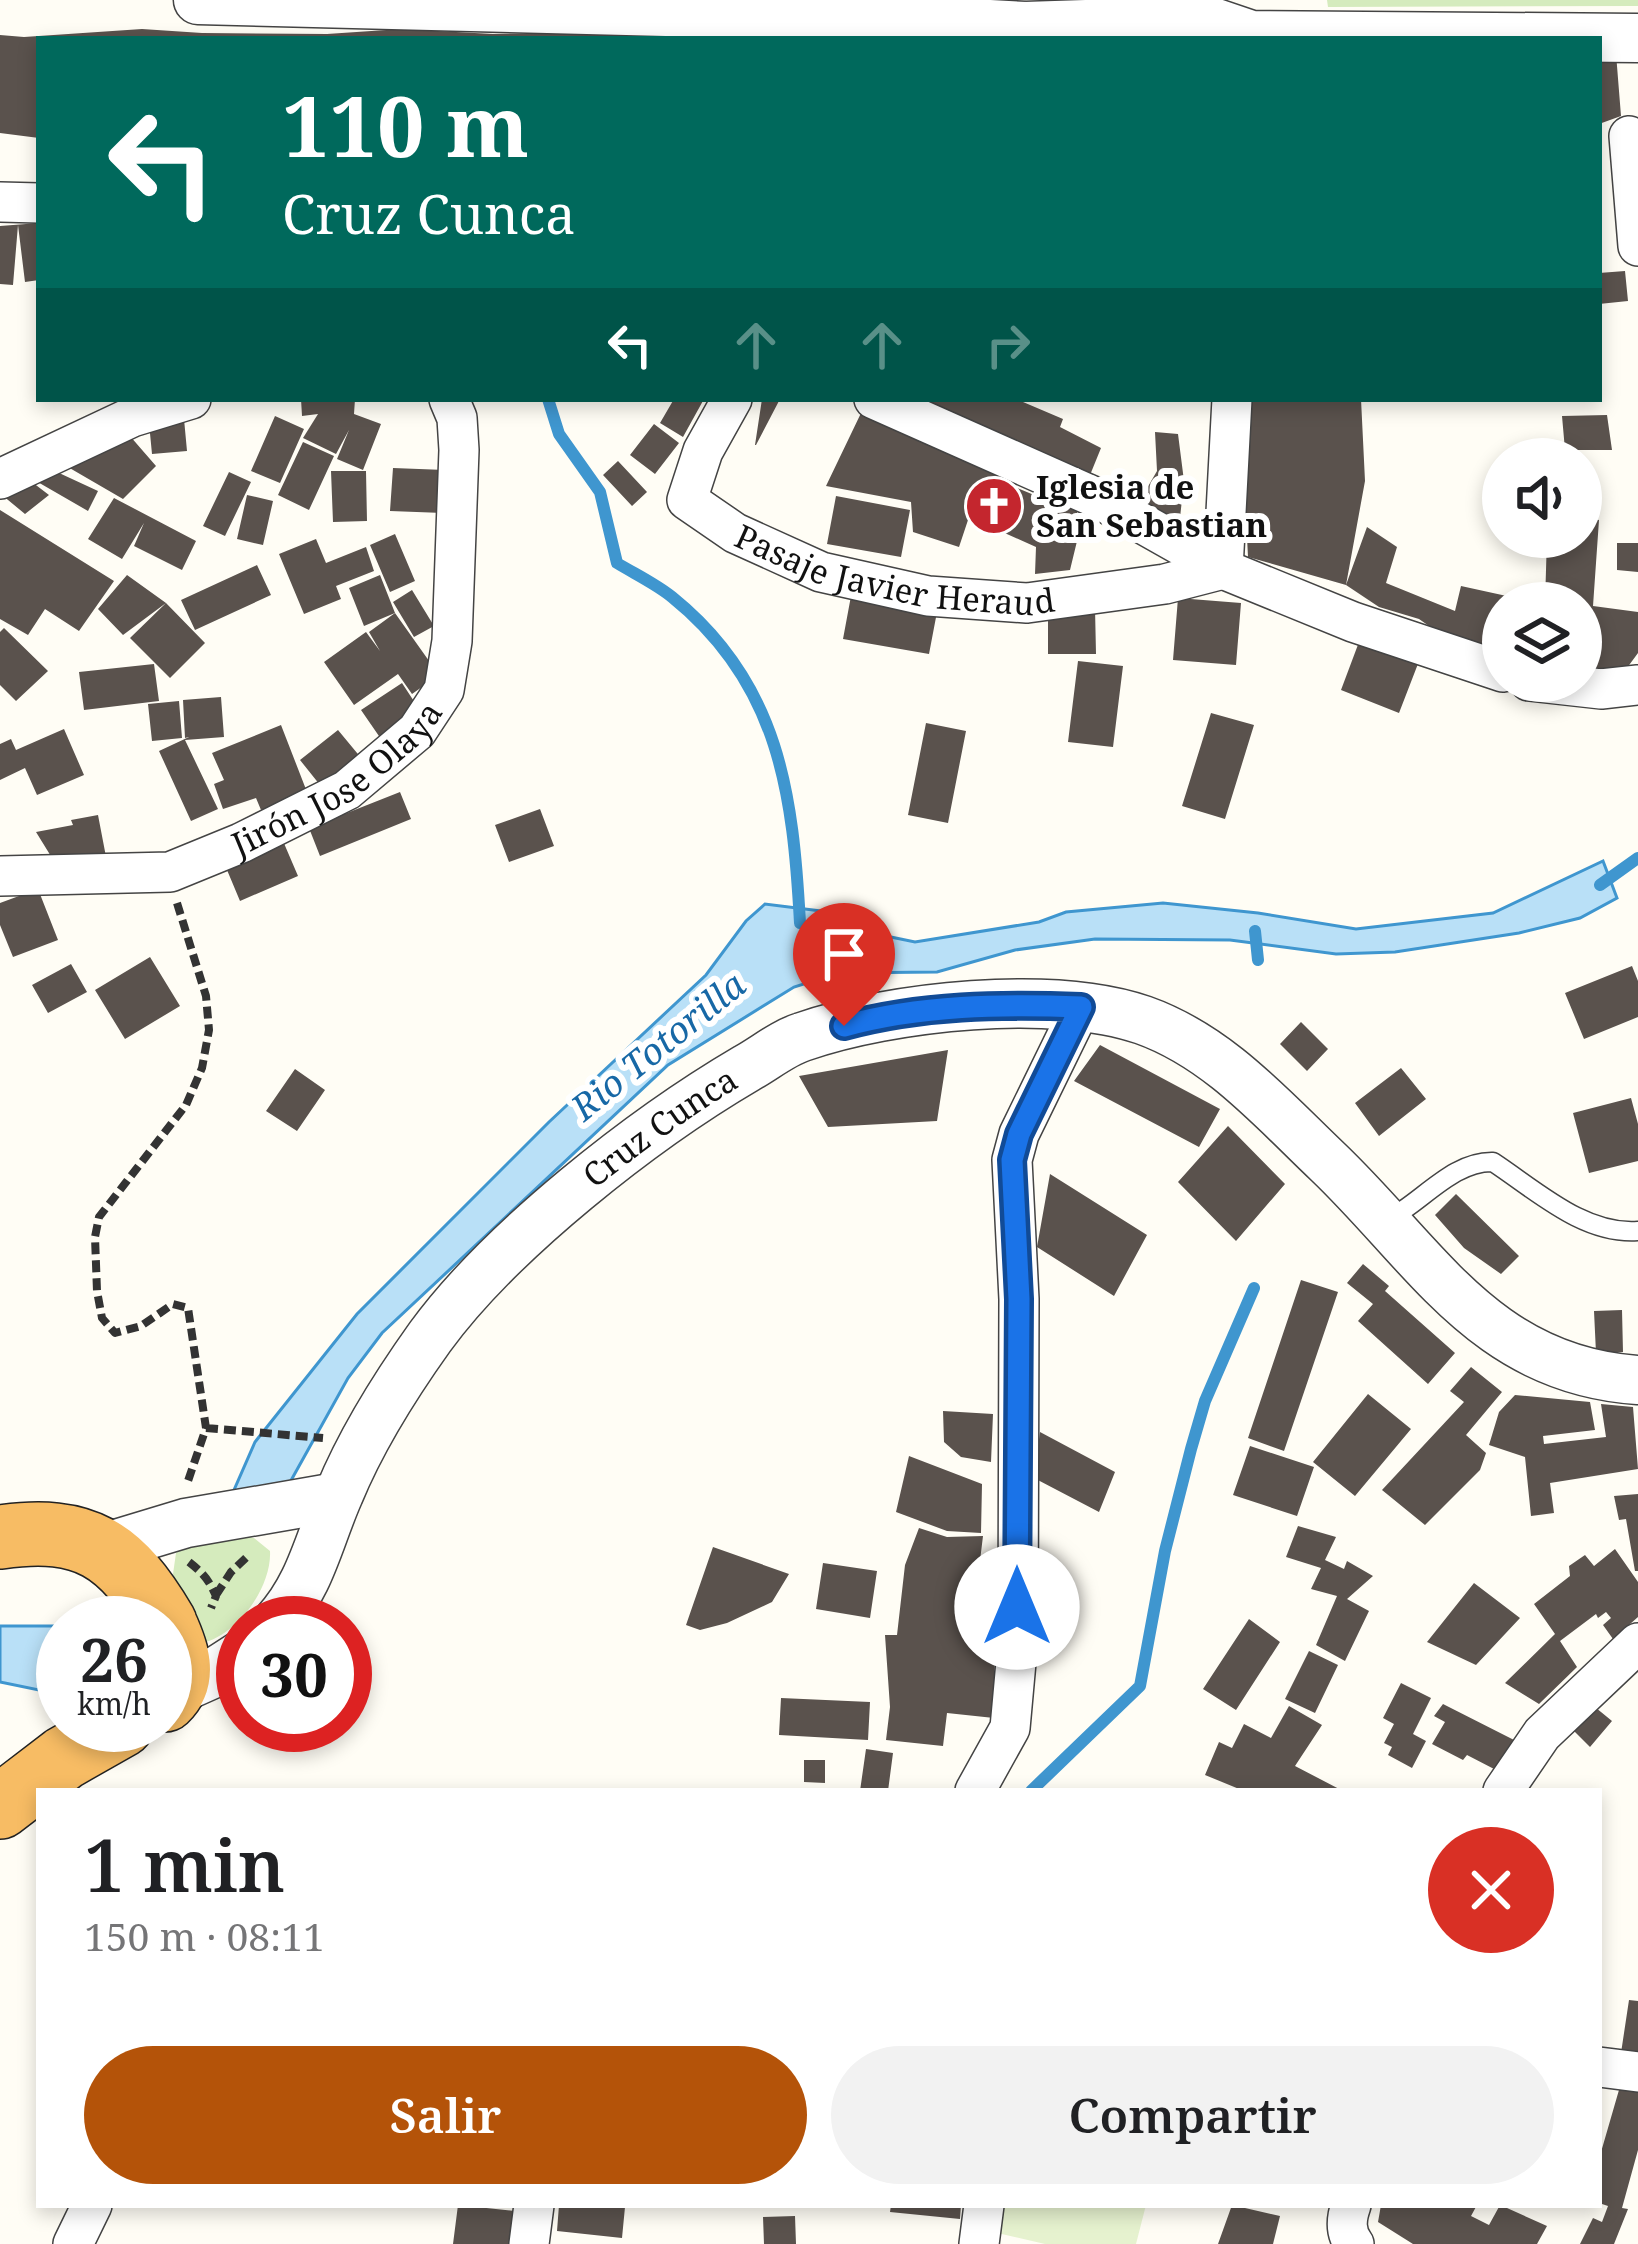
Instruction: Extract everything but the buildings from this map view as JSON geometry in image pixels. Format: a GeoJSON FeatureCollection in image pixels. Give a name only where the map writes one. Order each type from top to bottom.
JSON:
{"type":"FeatureCollection","features":[{"type":"Feature","properties":{"kind":"highway"},"geometry":{"type":"LineString","coordinates":[[0,1537],[43,1531],[80,1537],[111,1557],[134,1596]]}},
{"type":"Feature","properties":{"kind":"highway"},"geometry":{"type":"LineString","coordinates":[[0,1807],[75,1752]]}},
{"type":"Feature","properties":{"kind":"street"},"geometry":{"type":"LineString","coordinates":[[198,0],[1380,36]]}},
{"type":"Feature","properties":{"kind":"street"},"geometry":{"type":"LineString","coordinates":[[1208,30],[1249,2],[1638,8]]}},
{"type":"Feature","properties":{"kind":"street"},"geometry":{"type":"LineString","coordinates":[[1602,38],[1638,38]]}},
{"type":"Feature","properties":{"kind":"street"},"geometry":{"type":"LineString","coordinates":[[1629,136],[1638,246]]}},
{"type":"Feature","properties":{"kind":"street"},"geometry":{"type":"LineString","coordinates":[[0,202],[36,203]]}},
{"type":"Feature","properties":{"kind":"street"},"geometry":{"type":"LineString","coordinates":[[0,479],[132,417],[181,402]]}},
{"type":"Feature","properties":{"kind":"street","name":"Jirón Jose Olaya"},"geometry":{"type":"LineString","coordinates":[[0,876],[170,872],[347,790],[417,730],[443,691],[452,640],[459,450],[457,418],[450,402]]}},
{"type":"Feature","properties":{"kind":"street","name":"Pasaje Javier Heraud"},"geometry":{"type":"LineString","coordinates":[[729,402],[703,451],[687,500],[735,533],[821,572],[928,596],[1027,603],[1165,584],[1223,569]]}},
{"type":"Feature","properties":{"kind":"street"},"geometry":{"type":"LineString","coordinates":[[881,402],[1099,499],[1223,569],[1353,622],[1482,665]]}},
{"type":"Feature","properties":{"kind":"street"},"geometry":{"type":"LineString","coordinates":[[1223,569],[1232,402]]}},
{"type":"Feature","properties":{"kind":"street"},"geometry":{"type":"LineString","coordinates":[[1602,689],[1638,685]]}},
{"type":"Feature","properties":{"kind":"street","name":"Cruz Cunca"},"geometry":{"type":"LineString","coordinates":[[299,1596],[327,1534],[337,1497],[376,1418],[433,1333],[529,1229],[711,1089],[799,1038],[890,1013],[1015,1004],[1081,1007],[1143,1020],[1220,1060],[1385,1221],[1430,1274],[1496,1331],[1563,1368],[1638,1380]]}},
{"type":"Feature","properties":{"kind":"street"},"geometry":{"type":"LineString","coordinates":[[977,1788],[1010,1728],[1018,1640],[1019,1299],[1012,1160],[1019,1134],[1081,1007]]}},
{"type":"Feature","properties":{"kind":"street"},"geometry":{"type":"LineString","coordinates":[[111,1557],[187,1499],[268,1507],[337,1497]]}},
{"type":"Feature","properties":{"kind":"street"},"geometry":{"type":"LineString","coordinates":[[1505,1788],[1542,1734],[1638,1643]]}},
{"type":"Feature","properties":{"kind":"street"},"geometry":{"type":"LineString","coordinates":[[1602,2067],[1638,2072]]}},
{"type":"Feature","properties":{"kind":"street"},"geometry":{"type":"LineString","coordinates":[[73,2244],[91,2208]]}},
{"type":"Feature","properties":{"kind":"street"},"geometry":{"type":"LineString","coordinates":[[529,2244],[535,2208]]}},
{"type":"Feature","properties":{"kind":"street"},"geometry":{"type":"LineString","coordinates":[[979,2244],[984,2208]]}},
{"type":"Feature","properties":{"kind":"street"},"geometry":{"type":"LineString","coordinates":[[1350,2208],[1348,2236],[1354,2244]]}},
{"type":"Feature","properties":{"kind":"lane"},"geometry":{"type":"LineString","coordinates":[[1385,1221],[1462,1168],[1493,1162],[1592,1226],[1614,1233],[1638,1231]]}},
{"type":"Feature","properties":{"kind":"path"},"geometry":{"type":"LineString","coordinates":[[170,872],[180,920],[206,997],[208,1030],[202,1068],[186,1105],[99,1217],[94,1266],[102,1318],[116,1333],[141,1326],[173,1304],[188,1308],[206,1429],[187,1499]]}},
{"type":"Feature","properties":{"kind":"path"},"geometry":{"type":"LineString","coordinates":[[206,1429],[315,1437]]}},
{"type":"Feature","properties":{"kind":"path"},"geometry":{"type":"LineString","coordinates":[[206,1575],[231,1572]]}},
{"type":"Feature","properties":{"kind":"green space"},"geometry":{"type":"Polygon","coordinates":[[[1327,0],[1638,0],[1638,6],[1328,7],[1327,0]]]}},
{"type":"Feature","properties":{"kind":"green space"},"geometry":{"type":"Polygon","coordinates":[[[242,1535],[270,1551],[257,1596],[216,1596],[216,1638],[197,1644],[192,1641],[192,1596],[178,1596],[173,1574],[176,1553],[190,1543],[242,1535]]]}},
{"type":"Feature","properties":{"kind":"green space"},"geometry":{"type":"Polygon","coordinates":[[[988,2208],[1145,2208],[1136,2244],[1045,2244],[984,2230],[988,2208]]]}},
{"type":"Feature","properties":{"kind":"water","name":"Rio Totorilla"},"geometry":{"type":"Polygon","coordinates":[[[1603,861],[1617,898],[1580,918],[1519,933],[1395,952],[1336,954],[1230,940],[1095,939],[1015,950],[937,972],[838,973],[794,987],[668,1065],[382,1333],[348,1378],[279,1502],[227,1506],[255,1442],[357,1314],[549,1122],[706,975],[746,921],[765,904],[829,912],[886,936],[915,942],[1039,922],[1066,912],[1163,903],[1356,929],[1493,913],[1603,861]]]}},
{"type":"Feature","properties":{"kind":"water"},"geometry":{"type":"Polygon","coordinates":[[[0,1626],[36,1626],[36,1689],[0,1682],[0,1626]]]}},
{"type":"Feature","properties":{"kind":"waterway"},"geometry":{"type":"LineString","coordinates":[[549,402],[559,434],[600,492],[617,563],[666,592],[708,631],[737,667],[758,705],[785,787],[800,923]]}},
{"type":"Feature","properties":{"kind":"waterway"},"geometry":{"type":"LineString","coordinates":[[1600,885],[1638,858]]}},
{"type":"Feature","properties":{"kind":"waterway"},"geometry":{"type":"LineString","coordinates":[[1255,931],[1258,960]]}},
{"type":"Feature","properties":{"kind":"waterway"},"geometry":{"type":"LineString","coordinates":[[1034,1788],[1140,1686],[1165,1551],[1191,1449],[1205,1401],[1254,1288]]}},
{"type":"Feature","properties":{"kind":"place","name":"Iglesia de San Sebastian"},"geometry":{"type":"Point","coordinates":[994,506]}},
{"type":"Feature","properties":{"kind":"route"},"geometry":{"type":"LineString","coordinates":[[844,1026],[890,1013],[1015,1004],[1081,1007],[1019,1134],[1012,1160],[1019,1299],[1017,1607]]}}]}
